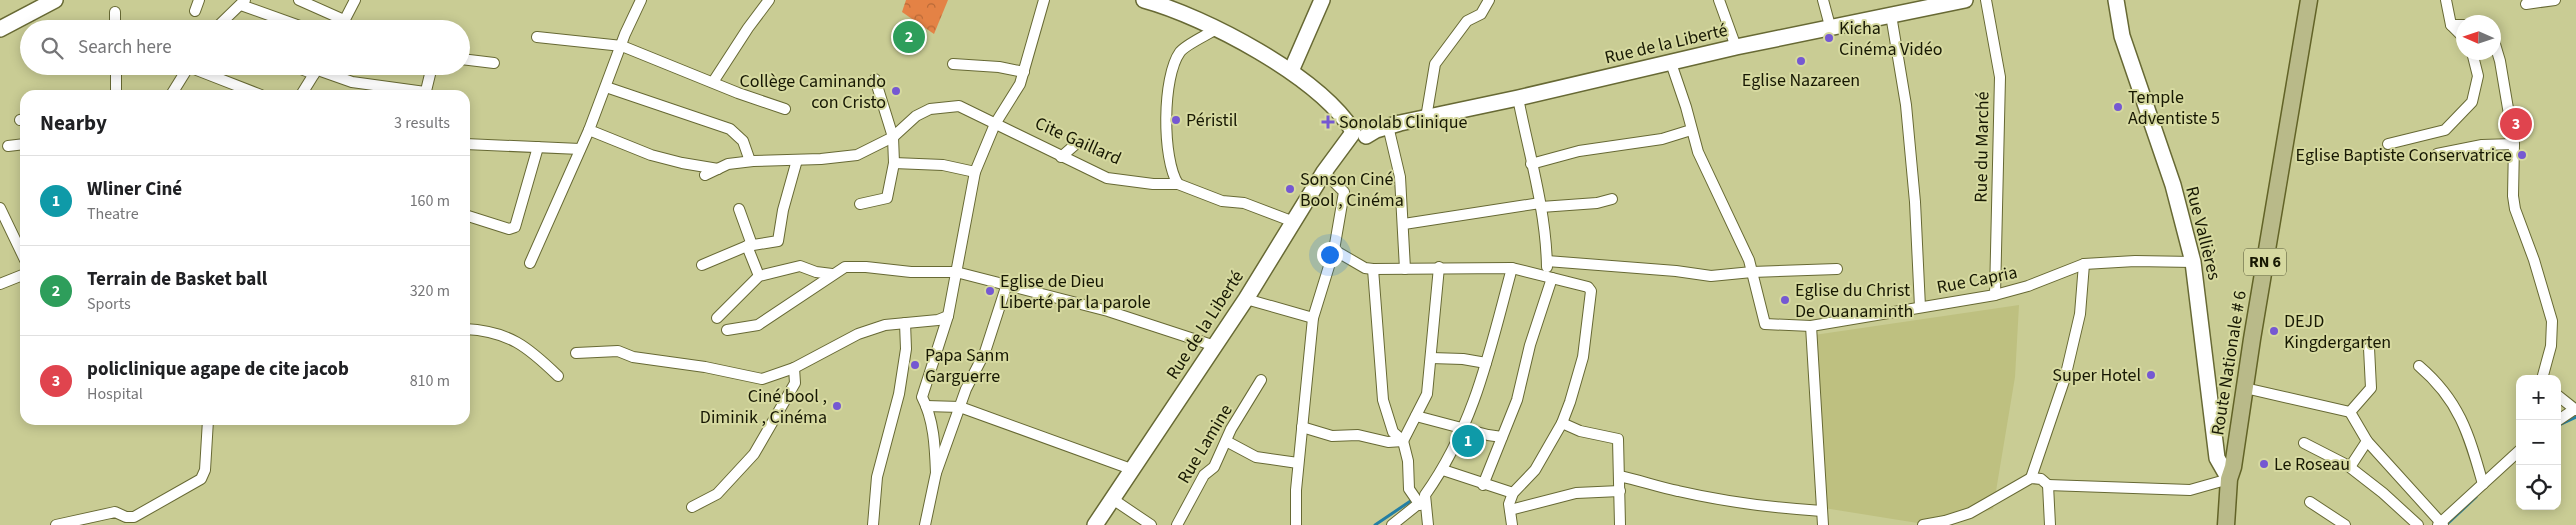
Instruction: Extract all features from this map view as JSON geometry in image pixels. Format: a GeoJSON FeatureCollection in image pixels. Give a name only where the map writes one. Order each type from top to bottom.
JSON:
{"type":"FeatureCollection","features":[{"type":"Feature","properties":{"kind":"main road","name":"Route Nationale # 6"},"geometry":{"type":"LineString","coordinates":[[2226,525],[2229,479],[2233,467],[2309,0]]}},
{"type":"Feature","properties":{"kind":"street"},"geometry":{"type":"LineString","coordinates":[[0,29],[55,0]]}},
{"type":"Feature","properties":{"kind":"street"},"geometry":{"type":"LineString","coordinates":[[195,12],[199,0]]}},
{"type":"Feature","properties":{"kind":"street"},"geometry":{"type":"LineString","coordinates":[[299,0],[335,20]]}},
{"type":"Feature","properties":{"kind":"street"},"geometry":{"type":"LineString","coordinates":[[344,20],[355,0]]}},
{"type":"Feature","properties":{"kind":"street"},"geometry":{"type":"LineString","coordinates":[[530,263],[580,149],[606,87],[625,34],[641,0]]}},
{"type":"Feature","properties":{"kind":"street"},"geometry":{"type":"LineString","coordinates":[[713,82],[748,28],[770,0]]}},
{"type":"Feature","properties":{"kind":"street"},"geometry":{"type":"LineString","coordinates":[[936,473],[935,442],[922,397],[948,316],[975,172],[995,124],[1020,84],[1044,0]]}},
{"type":"Feature","properties":{"kind":"street"},"geometry":{"type":"LineString","coordinates":[[1144,0],[1175,9],[1216,29],[1290,71],[1321,95],[1361,132],[1400,177],[1405,269]]}},
{"type":"Feature","properties":{"kind":"street"},"geometry":{"type":"LineString","coordinates":[[1290,71],[1322,0]]}},
{"type":"Feature","properties":{"kind":"street"},"geometry":{"type":"LineString","coordinates":[[1426,118],[1435,64],[1462,27],[1468,21],[1481,14],[1489,0]]}},
{"type":"Feature","properties":{"kind":"street"},"geometry":{"type":"LineString","coordinates":[[1719,0],[1736,47]]}},
{"type":"Feature","properties":{"kind":"street"},"geometry":{"type":"LineString","coordinates":[[1823,0],[1830,26]]}},
{"type":"Feature","properties":{"kind":"street","name":"Rue de la Liberté"},"geometry":{"type":"LineString","coordinates":[[1095,525],[1246,299],[1324,172],[1361,132],[1830,26],[1891,15],[1910,5],[1965,0]]}},
{"type":"Feature","properties":{"kind":"street","name":"Rue du Marché"},"geometry":{"type":"LineString","coordinates":[[1986,0],[2000,77],[1995,295]]}},
{"type":"Feature","properties":{"kind":"street","name":"Rue Vallières"},"geometry":{"type":"LineString","coordinates":[[2116,0],[2122,36],[2173,185],[2193,262],[2217,458],[2229,479]]}},
{"type":"Feature","properties":{"kind":"street"},"geometry":{"type":"LineString","coordinates":[[2446,0],[2451,25],[2456,30]]}},
{"type":"Feature","properties":{"kind":"street"},"geometry":{"type":"LineString","coordinates":[[2526,4],[2555,0]]}},
{"type":"Feature","properties":{"kind":"street"},"geometry":{"type":"LineString","coordinates":[[225,20],[243,3],[286,20]]}},
{"type":"Feature","properties":{"kind":"street"},"geometry":{"type":"LineString","coordinates":[[115,12],[115,20]]}},
{"type":"Feature","properties":{"kind":"street"},"geometry":{"type":"LineString","coordinates":[[1891,15],[1907,115],[1915,202],[1920,307]]}},
{"type":"Feature","properties":{"kind":"street"},"geometry":{"type":"LineString","coordinates":[[2451,25],[2456,25]]}},
{"type":"Feature","properties":{"kind":"street"},"geometry":{"type":"LineString","coordinates":[[1178,184],[1173,176],[1168,150],[1166,117],[1171,76],[1180,52],[1216,29]]}},
{"type":"Feature","properties":{"kind":"street"},"geometry":{"type":"LineString","coordinates":[[536,37],[622,46],[785,108]]}},
{"type":"Feature","properties":{"kind":"street"},"geometry":{"type":"LineString","coordinates":[[470,60],[494,63]]}},
{"type":"Feature","properties":{"kind":"street"},"geometry":{"type":"LineString","coordinates":[[2388,144],[2445,130],[2472,102],[2478,76],[2474,60]]}},
{"type":"Feature","properties":{"kind":"street"},"geometry":{"type":"LineString","coordinates":[[2500,60],[2514,144],[2513,196],[2515,209],[2534,260],[2552,321],[2551,346],[2543,375]]}},
{"type":"Feature","properties":{"kind":"street"},"geometry":{"type":"LineString","coordinates":[[1671,63],[1686,107],[1698,152],[1749,260],[1752,272]]}},
{"type":"Feature","properties":{"kind":"street"},"geometry":{"type":"LineString","coordinates":[[953,64],[999,67],[1024,72]]}},
{"type":"Feature","properties":{"kind":"street"},"geometry":{"type":"LineString","coordinates":[[116,75],[116,90]]}},
{"type":"Feature","properties":{"kind":"street"},"geometry":{"type":"LineString","coordinates":[[177,90],[184,75]]}},
{"type":"Feature","properties":{"kind":"street"},"geometry":{"type":"LineString","coordinates":[[211,75],[249,90]]}},
{"type":"Feature","properties":{"kind":"street"},"geometry":{"type":"LineString","coordinates":[[305,90],[314,75]]}},
{"type":"Feature","properties":{"kind":"street"},"geometry":{"type":"LineString","coordinates":[[332,75],[352,82],[401,90]]}},
{"type":"Feature","properties":{"kind":"street"},"geometry":{"type":"LineString","coordinates":[[426,90],[430,75]]}},
{"type":"Feature","properties":{"kind":"street"},"geometry":{"type":"LineString","coordinates":[[860,204],[887,198],[894,163],[893,137],[875,79]]}},
{"type":"Feature","properties":{"kind":"street"},"geometry":{"type":"LineString","coordinates":[[606,87],[730,129],[743,141],[750,161]]}},
{"type":"Feature","properties":{"kind":"street"},"geometry":{"type":"LineString","coordinates":[[1483,485],[1524,378],[1530,345],[1549,277],[1541,205],[1518,98]]}},
{"type":"Feature","properties":{"kind":"street","name":"Cite Gaillard"},"geometry":{"type":"LineString","coordinates":[[705,175],[728,164],[750,161],[797,160],[857,155],[893,137],[916,116],[930,109],[959,106],[1107,178],[1153,184],[1178,184],[1222,201],[1244,203],[1294,222]]}},
{"type":"Feature","properties":{"kind":"street"},"geometry":{"type":"LineString","coordinates":[[588,130],[651,155],[718,169]]}},
{"type":"Feature","properties":{"kind":"street"},"geometry":{"type":"LineString","coordinates":[[1532,164],[1579,151],[1662,140],[1691,130]]}},
{"type":"Feature","properties":{"kind":"street"},"geometry":{"type":"LineString","coordinates":[[1061,157],[1078,143]]}},
{"type":"Feature","properties":{"kind":"street"},"geometry":{"type":"LineString","coordinates":[[2437,154],[2482,145],[2514,144]]}},
{"type":"Feature","properties":{"kind":"street"},"geometry":{"type":"LineString","coordinates":[[8,146],[20,145]]}},
{"type":"Feature","properties":{"kind":"street"},"geometry":{"type":"LineString","coordinates":[[470,147],[580,149]]}},
{"type":"Feature","properties":{"kind":"street"},"geometry":{"type":"LineString","coordinates":[[470,217],[509,229],[515,227],[538,148]]}},
{"type":"Feature","properties":{"kind":"street"},"geometry":{"type":"LineString","coordinates":[[702,265],[749,245],[778,241],[797,160]]}},
{"type":"Feature","properties":{"kind":"street"},"geometry":{"type":"LineString","coordinates":[[894,163],[942,165],[975,172]]}},
{"type":"Feature","properties":{"kind":"street"},"geometry":{"type":"LineString","coordinates":[[1296,523],[1298,463],[1313,318],[1334,250],[1344,192],[1324,172]]}},
{"type":"Feature","properties":{"kind":"street"},"geometry":{"type":"LineString","coordinates":[[1404,224],[1541,205],[1597,203],[1612,199]]}},
{"type":"Feature","properties":{"kind":"street"},"geometry":{"type":"LineString","coordinates":[[0,208],[20,250]]}},
{"type":"Feature","properties":{"kind":"street"},"geometry":{"type":"LineString","coordinates":[[739,209],[759,276]]}},
{"type":"Feature","properties":{"kind":"street"},"geometry":{"type":"LineString","coordinates":[[1334,250],[1366,268],[1512,268],[1588,287],[1591,291],[1583,357],[1562,423],[1535,470],[1513,494],[1510,510],[1512,525]]}},
{"type":"Feature","properties":{"kind":"street"},"geometry":{"type":"LineString","coordinates":[[1547,261],[1676,271],[1711,276],[1752,272],[1837,269]]}},
{"type":"Feature","properties":{"kind":"street","name":"Rue Capria"},"geometry":{"type":"LineString","coordinates":[[1752,272],[1765,324],[1810,326],[1995,295],[2028,286],[2084,264],[2135,261],[2193,262]]}},
{"type":"Feature","properties":{"kind":"street"},"geometry":{"type":"LineString","coordinates":[[2031,478],[2066,378],[2080,314],[2084,264]]}},
{"type":"Feature","properties":{"kind":"street"},"geometry":{"type":"LineString","coordinates":[[717,318],[759,276],[800,266],[816,272],[832,274]]}},
{"type":"Feature","properties":{"kind":"street"},"geometry":{"type":"LineString","coordinates":[[727,330],[758,325],[845,267],[956,272],[1108,311],[1214,346]]}},
{"type":"Feature","properties":{"kind":"street"},"geometry":{"type":"LineString","coordinates":[[1403,441],[1427,394],[1439,267]]}},
{"type":"Feature","properties":{"kind":"street"},"geometry":{"type":"LineString","coordinates":[[1392,525],[1420,505],[1443,470],[1463,428],[1476,400],[1512,268]]}},
{"type":"Feature","properties":{"kind":"street"},"geometry":{"type":"LineString","coordinates":[[1373,269],[1383,400],[1394,432],[1403,441],[1408,461],[1409,489],[1420,505]]}},
{"type":"Feature","properties":{"kind":"street"},"geometry":{"type":"LineString","coordinates":[[0,284],[20,276]]}},
{"type":"Feature","properties":{"kind":"street"},"geometry":{"type":"LineString","coordinates":[[924,525],[936,473],[960,407],[985,352],[1007,284]]}},
{"type":"Feature","properties":{"kind":"street"},"geometry":{"type":"LineString","coordinates":[[1246,299],[1313,318]]}},
{"type":"Feature","properties":{"kind":"street"},"geometry":{"type":"LineString","coordinates":[[576,353],[618,351],[632,357],[705,367],[762,378],[794,368],[858,334],[885,325],[938,320],[948,316]]}},
{"type":"Feature","properties":{"kind":"street"},"geometry":{"type":"LineString","coordinates":[[873,525],[877,477],[899,394],[906,349],[906,323]]}},
{"type":"Feature","properties":{"kind":"street"},"geometry":{"type":"LineString","coordinates":[[1810,326],[1823,525]]}},
{"type":"Feature","properties":{"kind":"street"},"geometry":{"type":"LineString","coordinates":[[470,330],[508,336],[532,350],[558,376]]}},
{"type":"Feature","properties":{"kind":"street"},"geometry":{"type":"LineString","coordinates":[[2350,412],[2371,388],[2369,348]]}},
{"type":"Feature","properties":{"kind":"street"},"geometry":{"type":"LineString","coordinates":[[1431,358],[1463,359],[1486,363]]}},
{"type":"Feature","properties":{"kind":"street"},"geometry":{"type":"LineString","coordinates":[[2419,366],[2448,394],[2468,432],[2483,484]]}},
{"type":"Feature","properties":{"kind":"street"},"geometry":{"type":"LineString","coordinates":[[692,507],[717,494],[754,454],[795,383],[794,368]]}},
{"type":"Feature","properties":{"kind":"street","name":"Rue Lamine"},"geometry":{"type":"LineString","coordinates":[[1177,525],[1204,475],[1214,467],[1226,441],[1261,380]]}},
{"type":"Feature","properties":{"kind":"street"},"geometry":{"type":"LineString","coordinates":[[2245,388],[2350,412],[2367,441],[2440,524],[2516,454]]}},
{"type":"Feature","properties":{"kind":"street"},"geometry":{"type":"LineString","coordinates":[[2559,420],[2575,410],[2561,398]]}},
{"type":"Feature","properties":{"kind":"street"},"geometry":{"type":"LineString","coordinates":[[926,406],[960,407],[1131,469]]}},
{"type":"Feature","properties":{"kind":"street"},"geometry":{"type":"LineString","coordinates":[[1416,416],[1488,436],[1502,437]]}},
{"type":"Feature","properties":{"kind":"street"},"geometry":{"type":"LineString","coordinates":[[1562,423],[1580,430],[1618,439],[1622,524]]}},
{"type":"Feature","properties":{"kind":"street"},"geometry":{"type":"LineString","coordinates":[[56,525],[115,512],[126,517],[134,516],[195,484],[202,479],[205,470],[208,425]]}},
{"type":"Feature","properties":{"kind":"street"},"geometry":{"type":"LineString","coordinates":[[1302,427],[1332,436],[1358,435],[1388,442],[1403,441]]}},
{"type":"Feature","properties":{"kind":"street"},"geometry":{"type":"LineString","coordinates":[[1226,441],[1256,457],[1298,463]]}},
{"type":"Feature","properties":{"kind":"street"},"geometry":{"type":"LineString","coordinates":[[2350,468],[2367,441]]}},
{"type":"Feature","properties":{"kind":"street"},"geometry":{"type":"LineString","coordinates":[[2304,443],[2350,468],[2383,492],[2418,525]]}},
{"type":"Feature","properties":{"kind":"street"},"geometry":{"type":"LineString","coordinates":[[1443,470],[1513,494]]}},
{"type":"Feature","properties":{"kind":"street"},"geometry":{"type":"LineString","coordinates":[[1619,476],[1647,481],[1677,491],[1746,504],[1822,512]]}},
{"type":"Feature","properties":{"kind":"street"},"geometry":{"type":"LineString","coordinates":[[1923,525],[1945,522],[1970,513],[2031,478],[2041,478],[2048,485],[2050,525]]}},
{"type":"Feature","properties":{"kind":"street"},"geometry":{"type":"LineString","coordinates":[[2048,485],[2190,490],[2229,479]]}},
{"type":"Feature","properties":{"kind":"street"},"geometry":{"type":"LineString","coordinates":[[1510,510],[1576,493],[1620,491]]}},
{"type":"Feature","properties":{"kind":"street"},"geometry":{"type":"LineString","coordinates":[[1425,496],[1428,525]]}},
{"type":"Feature","properties":{"kind":"street"},"geometry":{"type":"LineString","coordinates":[[1112,498],[1151,525]]}},
{"type":"Feature","properties":{"kind":"street"},"geometry":{"type":"LineString","coordinates":[[2310,502],[2345,525]]}},
{"type":"Feature","properties":{"kind":"shaded area"},"geometry":{"type":"Polygon","coordinates":[[[2019,305],[2015,377],[1993,509],[1942,525],[1930,525],[1824,508],[1814,335],[2019,305]]]}},
{"type":"Feature","properties":{"kind":"green space"},"geometry":{"type":"Polygon","coordinates":[[[906,0],[948,0],[934,34],[902,12],[906,0]]]}},
{"type":"Feature","properties":{"kind":"green space"},"geometry":{"type":"Polygon","coordinates":[[[902,23],[925,33],[916,52],[893,41],[902,23]]]}},
{"type":"Feature","properties":{"kind":"waterway"},"geometry":{"type":"LineString","coordinates":[[2561,424],[2576,417]]}},
{"type":"Feature","properties":{"kind":"waterway"},"geometry":{"type":"LineString","coordinates":[[2446,525],[2476,497]]}},
{"type":"Feature","properties":{"kind":"waterway"},"geometry":{"type":"LineString","coordinates":[[1375,525],[1412,500]]}},
{"type":"Feature","properties":{"kind":"place","name":"Terrain de Basket ball"},"geometry":{"type":"Point","coordinates":[909,37]}},
{"type":"Feature","properties":{"kind":"place","name":"Kicha Cinéma Vidéo"},"geometry":{"type":"Point","coordinates":[1829,38]}},
{"type":"Feature","properties":{"kind":"place","name":"Eglise Nazareen"},"geometry":{"type":"Point","coordinates":[1801,61]}},
{"type":"Feature","properties":{"kind":"place","name":"Collège Caminando con Cristo"},"geometry":{"type":"Point","coordinates":[896,91]}},
{"type":"Feature","properties":{"kind":"place","name":"Temple Adventiste 5"},"geometry":{"type":"Point","coordinates":[2118,107]}},
{"type":"Feature","properties":{"kind":"place","name":"Péristil"},"geometry":{"type":"Point","coordinates":[1176,120]}},
{"type":"Feature","properties":{"kind":"place","name":"Sonolab Clinique"},"geometry":{"type":"Point","coordinates":[1328,122]}},
{"type":"Feature","properties":{"kind":"place","name":"policlinique agape de cite jacob"},"geometry":{"type":"Point","coordinates":[2516,124]}},
{"type":"Feature","properties":{"kind":"place","name":"Eglise Baptiste Conservatrice"},"geometry":{"type":"Point","coordinates":[2522,155]}},
{"type":"Feature","properties":{"kind":"place","name":"Sonson Ciné Bool , Cinéma"},"geometry":{"type":"Point","coordinates":[1290,189]}},
{"type":"Feature","properties":{"kind":"place","name":"Eglise de Dieu Liberté par la parole"},"geometry":{"type":"Point","coordinates":[990,291]}},
{"type":"Feature","properties":{"kind":"place","name":"Eglise du Christ De Ouanaminth"},"geometry":{"type":"Point","coordinates":[1785,300]}},
{"type":"Feature","properties":{"kind":"place","name":"DEJD Kingdergarten"},"geometry":{"type":"Point","coordinates":[2274,331]}},
{"type":"Feature","properties":{"kind":"place","name":"Papa Sanm Garguerre"},"geometry":{"type":"Point","coordinates":[915,365]}},
{"type":"Feature","properties":{"kind":"place","name":"Super Hotel"},"geometry":{"type":"Point","coordinates":[2151,375]}},
{"type":"Feature","properties":{"kind":"place","name":"Ciné bool , Diminik , Cinéma"},"geometry":{"type":"Point","coordinates":[837,406]}},
{"type":"Feature","properties":{"kind":"place","name":"Wliner Ciné"},"geometry":{"type":"Point","coordinates":[1468,441]}},
{"type":"Feature","properties":{"kind":"place","name":"Le Roseau"},"geometry":{"type":"Point","coordinates":[2264,464]}}]}
